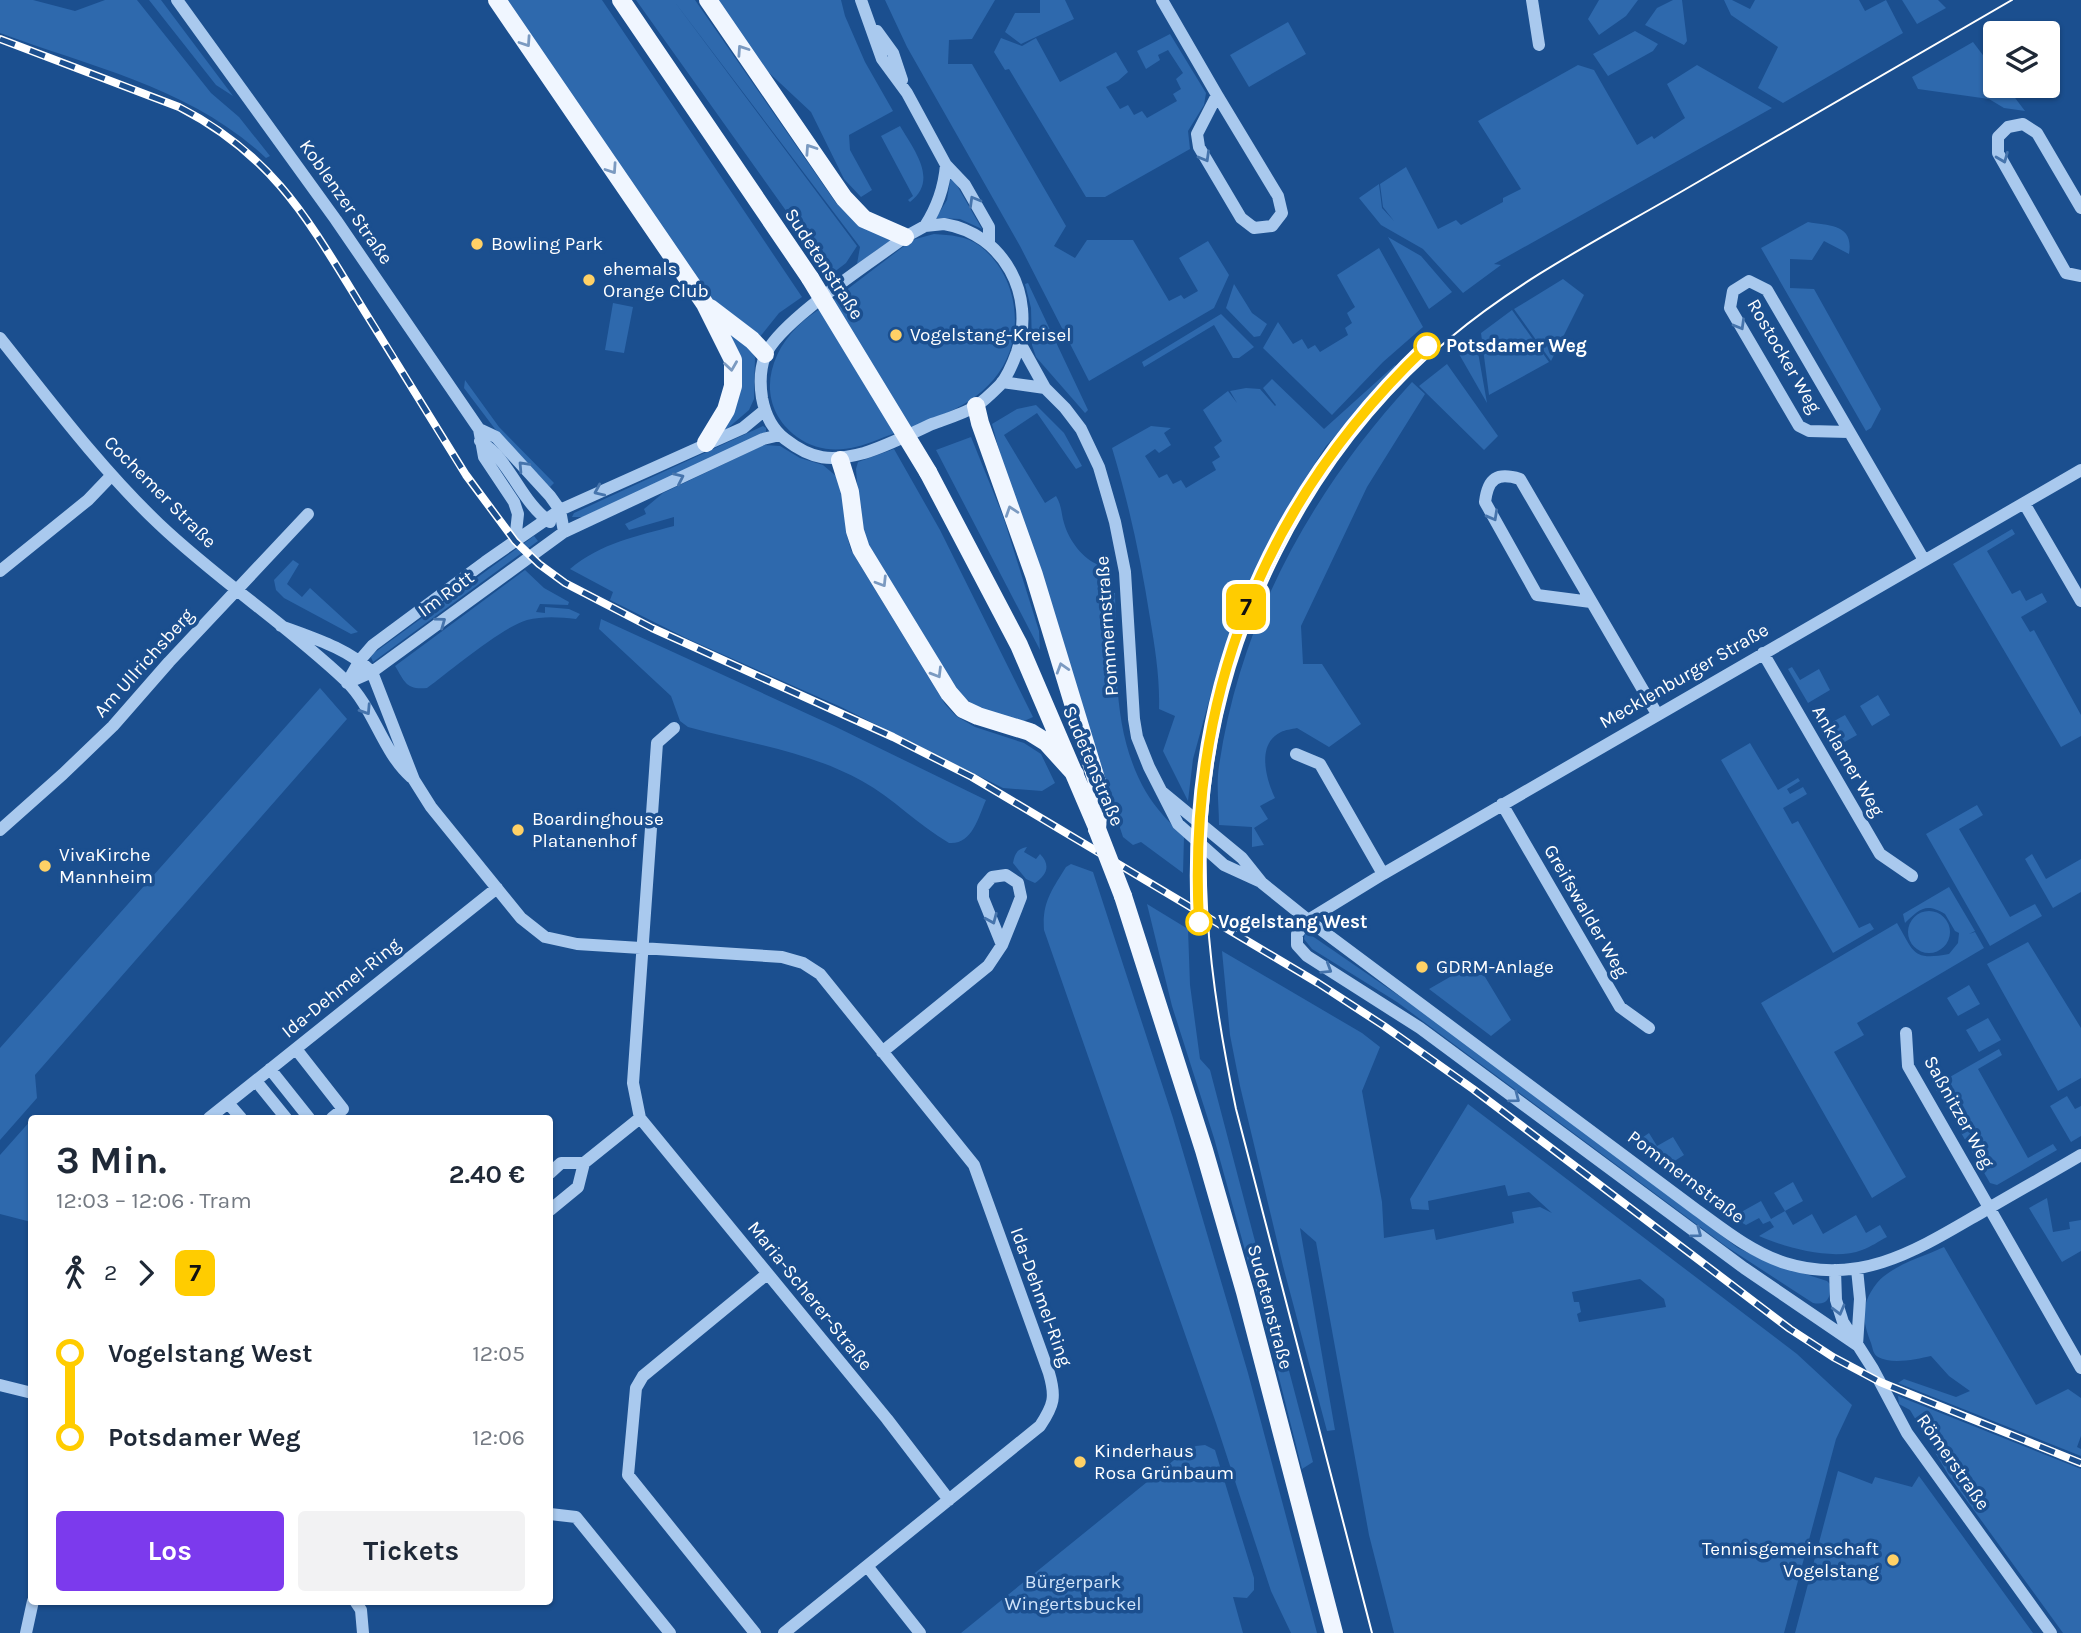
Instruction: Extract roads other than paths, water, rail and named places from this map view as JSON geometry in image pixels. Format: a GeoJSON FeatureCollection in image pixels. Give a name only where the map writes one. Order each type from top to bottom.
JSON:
{"type":"FeatureCollection","features":[{"type":"Feature","properties":{"kind":"main road"},"geometry":{"type":"LineString","coordinates":[[497,0],[705,304],[733,360],[733,386],[726,410],[706,443]]}},
{"type":"Feature","properties":{"kind":"main road","name":"Sudetenstraße"},"geometry":{"type":"LineString","coordinates":[[621,0],[810,278],[928,472],[1019,645],[1076,774],[1123,896],[1196,1124],[1242,1279],[1334,1633]]}},
{"type":"Feature","properties":{"kind":"main road"},"geometry":{"type":"LineString","coordinates":[[708,0],[844,198],[864,219],[905,237]]}},
{"type":"Feature","properties":{"kind":"main road"},"geometry":{"type":"LineString","coordinates":[[705,304],[752,340],[765,354]]}},
{"type":"Feature","properties":{"kind":"main road"},"geometry":{"type":"LineString","coordinates":[[976,406],[1034,575],[1100,792],[1097,829]]}},
{"type":"Feature","properties":{"kind":"main road"},"geometry":{"type":"LineString","coordinates":[[839,460],[850,492],[855,531],[861,549],[949,693],[963,709],[1030,732],[1046,742],[1076,774]]}},
{"type":"Feature","properties":{"kind":"street","name":"Koblenzer Straße"},"geometry":{"type":"LineString","coordinates":[[177,0],[320,197],[479,435],[494,450],[535,508],[564,532]]}},
{"type":"Feature","properties":{"kind":"street"},"geometry":{"type":"LineString","coordinates":[[861,0],[871,23],[893,53],[907,93],[946,165],[964,185],[989,227],[989,243]]}},
{"type":"Feature","properties":{"kind":"street"},"geometry":{"type":"LineString","coordinates":[[1163,0],[1278,196],[1282,213],[1272,226],[1254,228],[1241,218],[1199,147],[1197,134],[1217,95]]}},
{"type":"Feature","properties":{"kind":"street"},"geometry":{"type":"LineString","coordinates":[[1532,0],[1539,45]]}},
{"type":"Feature","properties":{"kind":"street"},"geometry":{"type":"LineString","coordinates":[[2081,208],[2037,132],[2023,124],[2008,127],[1998,137],[1998,153],[2066,273],[2081,276]]}},
{"type":"Feature","properties":{"kind":"street"},"geometry":{"type":"LineString","coordinates":[[925,226],[937,208],[944,185],[946,165]]}},
{"type":"Feature","properties":{"kind":"street"},"geometry":{"type":"LineString","coordinates":[[944,224],[960,227],[989,243],[1009,267],[1022,301],[1023,321],[1020,343],[1013,363],[1002,382],[976,406],[868,452],[839,460],[819,457],[799,449],[780,435],[765,410],[761,373],[765,354],[787,325],[905,237],[925,226],[944,224]]}},
{"type":"Feature","properties":{"kind":"street","name":"Rostocker Weg"},"geometry":{"type":"LineString","coordinates":[[1849,432],[1809,431],[1799,426],[1730,308],[1733,291],[1749,281],[1767,290],[1924,560]]}},
{"type":"Feature","properties":{"kind":"street","name":"Cochemer Straße"},"geometry":{"type":"LineString","coordinates":[[0,338],[111,476],[160,525],[347,683]]}},
{"type":"Feature","properties":{"kind":"street","name":"Pommernstraße"},"geometry":{"type":"LineString","coordinates":[[1020,343],[1045,388],[1081,429],[1099,467],[1115,522],[1125,572],[1134,719],[1149,767],[1178,824],[1231,869],[1262,883],[1743,1244],[1786,1263],[1835,1270],[1857,1269],[1902,1256],[2081,1155]]}},
{"type":"Feature","properties":{"kind":"street"},"geometry":{"type":"LineString","coordinates":[[1002,382],[1045,388]]}},
{"type":"Feature","properties":{"kind":"street"},"geometry":{"type":"LineString","coordinates":[[546,519],[743,428],[765,410]]}},
{"type":"Feature","properties":{"kind":"street","name":"Koblenzer Straße"},"geometry":{"type":"LineString","coordinates":[[479,435],[496,437],[561,510]]}},
{"type":"Feature","properties":{"kind":"street","name":"Koblenzer Straße"},"geometry":{"type":"LineString","coordinates":[[479,435],[484,457],[514,502],[517,514],[515,541]]}},
{"type":"Feature","properties":{"kind":"street"},"geometry":{"type":"LineString","coordinates":[[561,510],[564,532],[763,439],[780,435]]}},
{"type":"Feature","properties":{"kind":"street","name":"Mecklenburger Straße"},"geometry":{"type":"LineString","coordinates":[[1308,920],[1502,804],[2081,470]]}},
{"type":"Feature","properties":{"kind":"street"},"geometry":{"type":"LineString","coordinates":[[1591,602],[1537,595],[1485,502],[1487,488],[1495,479],[1506,475],[1520,479],[1657,714]]}},
{"type":"Feature","properties":{"kind":"street"},"geometry":{"type":"LineString","coordinates":[[0,571],[88,500],[111,476]]}},
{"type":"Feature","properties":{"kind":"street"},"geometry":{"type":"LineString","coordinates":[[2024,503],[2081,601]]}},
{"type":"Feature","properties":{"kind":"street","name":"Am Ullrichsberg"},"geometry":{"type":"LineString","coordinates":[[0,830],[113,726],[308,514]]}},
{"type":"Feature","properties":{"kind":"street","name":"Im Rott"},"geometry":{"type":"LineString","coordinates":[[347,683],[360,660],[373,645],[546,519]]}},
{"type":"Feature","properties":{"kind":"street","name":"Im Rott"},"geometry":{"type":"LineString","coordinates":[[347,683],[372,672],[564,532]]}},
{"type":"Feature","properties":{"kind":"street","name":"Cochemer Straße"},"geometry":{"type":"LineString","coordinates":[[281,626],[339,649],[360,660],[372,672]]}},
{"type":"Feature","properties":{"kind":"street","name":"Anklamer Weg"},"geometry":{"type":"LineString","coordinates":[[1763,653],[1880,854],[1912,876]]}},
{"type":"Feature","properties":{"kind":"street","name":"Ida-Dehmel-Ring"},"geometry":{"type":"LineString","coordinates":[[372,672],[414,780],[431,807],[521,918],[545,937],[577,944],[782,957],[803,963],[820,974],[974,1165],[1054,1392],[1051,1410],[1040,1426],[784,1633]]}},
{"type":"Feature","properties":{"kind":"street","name":"Ida-Dehmel-Ring"},"geometry":{"type":"LineString","coordinates":[[347,683],[367,710],[399,766],[414,780]]}},
{"type":"Feature","properties":{"kind":"street","name":"Maria-Scherer-Straße"},"geometry":{"type":"LineString","coordinates":[[674,727],[657,743],[632,1083],[640,1118],[887,1419],[949,1500]]}},
{"type":"Feature","properties":{"kind":"street"},"geometry":{"type":"LineString","coordinates":[[1296,754],[1320,764],[1383,874]]}},
{"type":"Feature","properties":{"kind":"street","name":"Greifswalder Weg"},"geometry":{"type":"LineString","coordinates":[[1502,804],[1620,1007],[1649,1028]]}},
{"type":"Feature","properties":{"kind":"street"},"geometry":{"type":"LineString","coordinates":[[882,1052],[988,966],[1002,945],[1021,897],[1018,883],[1006,875],[992,877],[983,887],[982,898],[1002,945]]}},
{"type":"Feature","properties":{"kind":"street","name":"Ida-Dehmel-Ring"},"geometry":{"type":"LineString","coordinates":[[213,1115],[497,888]]}},
{"type":"Feature","properties":{"kind":"street","name":"Pommernstraße"},"geometry":{"type":"LineString","coordinates":[[1308,920],[1297,934],[1300,950],[1307,956],[1420,1028],[1744,1268],[1857,1345]]}},
{"type":"Feature","properties":{"kind":"street","name":"Saßnitzer Weg"},"geometry":{"type":"LineString","coordinates":[[1906,1032],[1908,1066],[2081,1368]]}},
{"type":"Feature","properties":{"kind":"street"},"geometry":{"type":"LineString","coordinates":[[296,1049],[344,1109],[336,1115]]}},
{"type":"Feature","properties":{"kind":"street"},"geometry":{"type":"LineString","coordinates":[[270,1069],[307,1115]]}},
{"type":"Feature","properties":{"kind":"street"},"geometry":{"type":"LineString","coordinates":[[256,1081],[284,1115]]}},
{"type":"Feature","properties":{"kind":"street"},"geometry":{"type":"LineString","coordinates":[[228,1103],[238,1115]]}},
{"type":"Feature","properties":{"kind":"street"},"geometry":{"type":"LineString","coordinates":[[553,1170],[561,1163],[584,1163],[640,1118]]}},
{"type":"Feature","properties":{"kind":"street"},"geometry":{"type":"LineString","coordinates":[[553,1208],[579,1187],[584,1163]]}},
{"type":"Feature","properties":{"kind":"street"},"geometry":{"type":"LineString","coordinates":[[1857,1269],[1860,1299],[1857,1345]]}},
{"type":"Feature","properties":{"kind":"street","name":"Römerstraße"},"geometry":{"type":"LineString","coordinates":[[1835,1270],[1836,1300],[1843,1322],[1873,1369],[1907,1433],[2051,1633]]}},
{"type":"Feature","properties":{"kind":"street"},"geometry":{"type":"LineString","coordinates":[[755,1633],[628,1475],[636,1388],[643,1376],[767,1275]]}},
{"type":"Feature","properties":{"kind":"street"},"geometry":{"type":"LineString","coordinates":[[0,1385],[28,1392]]}},
{"type":"Feature","properties":{"kind":"street"},"geometry":{"type":"LineString","coordinates":[[553,1514],[576,1517],[670,1633]]}},
{"type":"Feature","properties":{"kind":"street"},"geometry":{"type":"LineString","coordinates":[[867,1566],[920,1633]]}},
{"type":"Feature","properties":{"kind":"street"},"geometry":{"type":"LineString","coordinates":[[26,1633],[32,1605]]}},
{"type":"Feature","properties":{"kind":"street"},"geometry":{"type":"LineString","coordinates":[[359,1605],[363,1633]]}},
{"type":"Feature","properties":{"kind":"tram line"},"geometry":{"type":"LineString","coordinates":[[1372,1633],[1236,1109],[1212,964],[1206,854],[1207,817],[1215,749],[1231,682],[1253,617],[1281,554],[1315,493],[1355,437],[1400,385],[1450,338],[1504,297],[1561,261],[2012,0]]}},
{"type":"Feature","properties":{"kind":"tram line","name":"7"},"geometry":{"type":"LineString","coordinates":[[1199,922],[1197,849],[1205,762],[1223,678],[1247,605],[1286,524],[1325,461],[1365,410],[1427,346]]}},
{"type":"Feature","properties":{"kind":"railway"},"geometry":{"type":"LineString","coordinates":[[0,39],[179,107],[213,127],[266,170],[308,221],[466,475],[515,541],[539,564],[565,583],[652,628],[893,737],[972,777],[1318,983],[1384,1026],[1473,1089],[1790,1329],[1833,1357],[1880,1382],[2081,1463]]}},
{"type":"Feature","properties":{"kind":"place","name":"Bowling Park"},"geometry":{"type":"Point","coordinates":[477,244]}},
{"type":"Feature","properties":{"kind":"place","name":"ehemals Orange Club"},"geometry":{"type":"Point","coordinates":[589,280]}},
{"type":"Feature","properties":{"kind":"place","name":"Vogelstang-Kreisel"},"geometry":{"type":"Point","coordinates":[896,335]}},
{"type":"Feature","properties":{"kind":"place","name":"Potsdamer Weg"},"geometry":{"type":"Point","coordinates":[1427,346]}},
{"type":"Feature","properties":{"kind":"place","name":"Boardinghouse Platanenhof"},"geometry":{"type":"Point","coordinates":[518,830]}},
{"type":"Feature","properties":{"kind":"place","name":"VivaKirche Mannheim"},"geometry":{"type":"Point","coordinates":[45,866]}},
{"type":"Feature","properties":{"kind":"place","name":"Vogelstang West"},"geometry":{"type":"Point","coordinates":[1199,922]}},
{"type":"Feature","properties":{"kind":"place","name":"GDRM-Anlage"},"geometry":{"type":"Point","coordinates":[1422,967]}},
{"type":"Feature","properties":{"kind":"place","name":"Kinderhaus Rosa Grünbaum"},"geometry":{"type":"Point","coordinates":[1080,1462]}},
{"type":"Feature","properties":{"kind":"place","name":"Tennisgemeinschaft Vogelstang"},"geometry":{"type":"Point","coordinates":[1893,1560]}},
{"type":"Feature","properties":{"kind":"park label","name":"Bürgerpark Wingertsbuckel"},"geometry":{"type":"Point","coordinates":[1073,1593]}}]}
